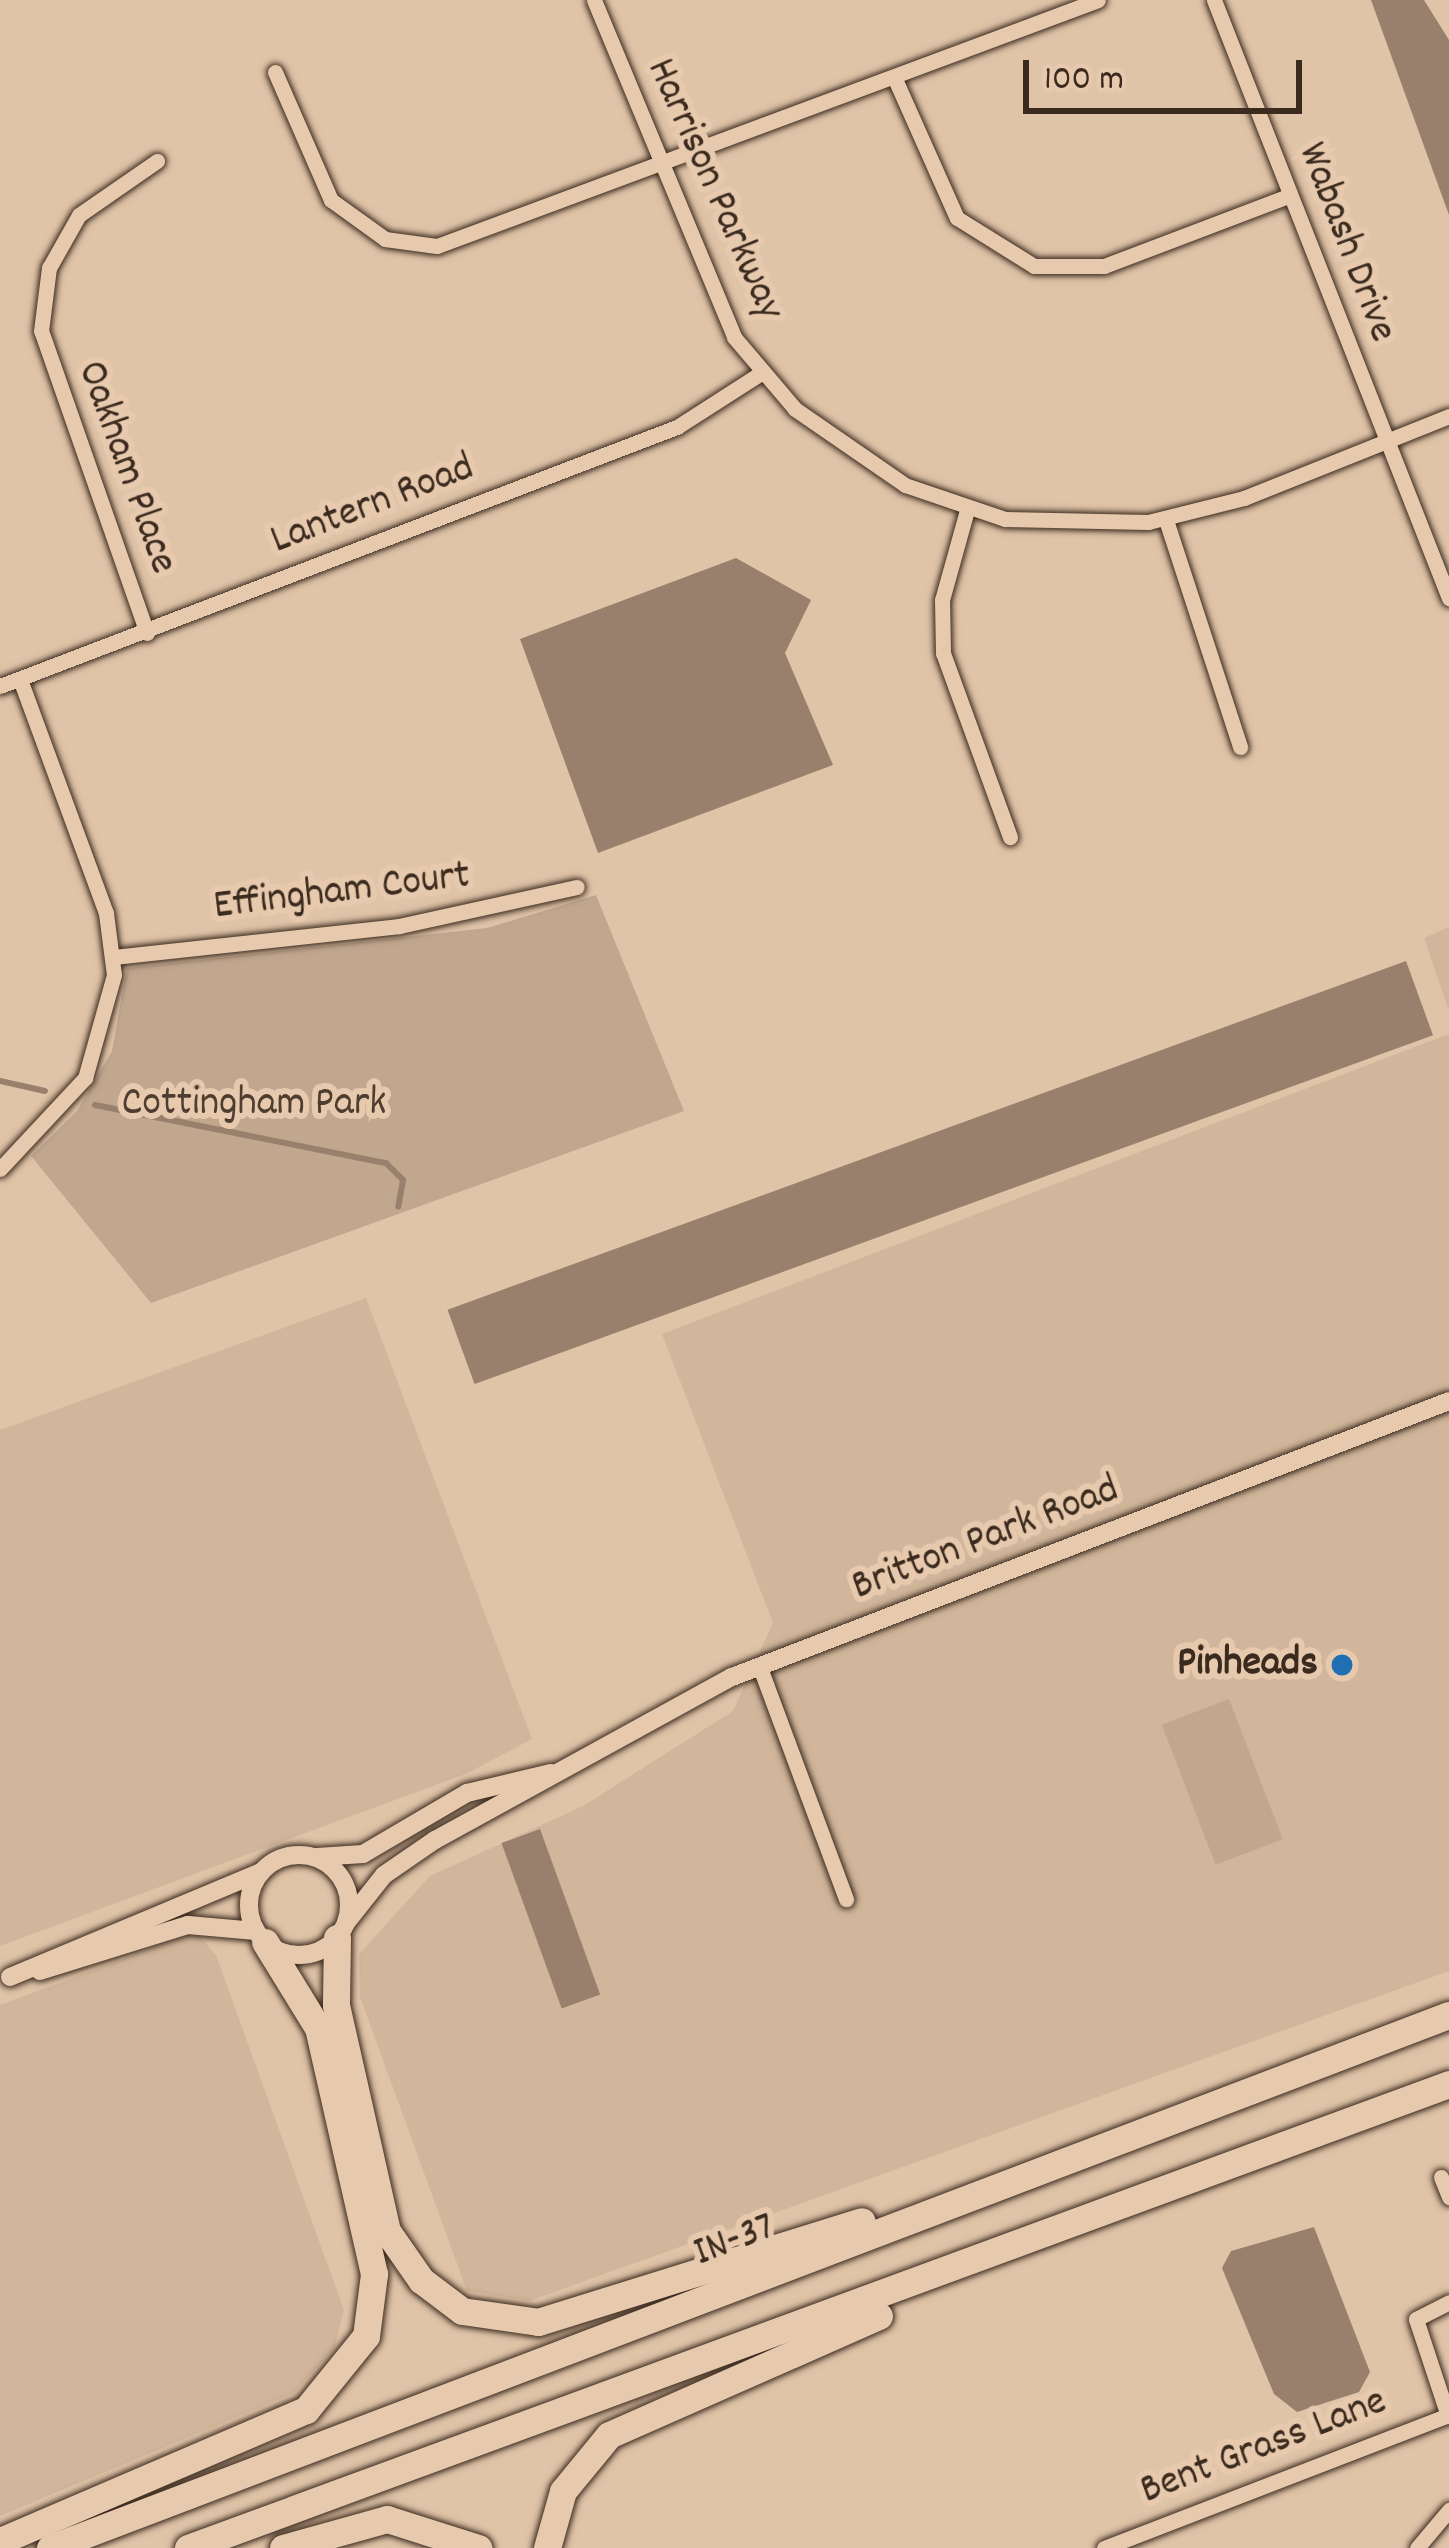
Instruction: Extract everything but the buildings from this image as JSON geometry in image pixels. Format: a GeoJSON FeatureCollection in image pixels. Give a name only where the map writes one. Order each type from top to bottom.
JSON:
{"type":"FeatureCollection","features":[{"type":"Feature","properties":{"kind":"highway"},"geometry":{"type":"LineString","coordinates":[[341,1930],[336,2005],[388,2231],[421,2280],[462,2311],[538,2322],[970,2193]]}},
{"type":"Feature","properties":{"kind":"highway"},"geometry":{"type":"LineString","coordinates":[[0,2541],[306,2410],[366,2336],[374,2274],[318,2028],[261,1937]]}},
{"type":"Feature","properties":{"kind":"highway","name":"IN-37"},"geometry":{"type":"LineString","coordinates":[[50,2548],[970,2193],[1449,2015]]}},
{"type":"Feature","properties":{"kind":"highway"},"geometry":{"type":"LineString","coordinates":[[188,2548],[1013,2249],[1449,2084]]}},
{"type":"Feature","properties":{"kind":"highway"},"geometry":{"type":"LineString","coordinates":[[548,2548],[563,2491],[610,2435],[1013,2249]]}},
{"type":"Feature","properties":{"kind":"highway"},"geometry":{"type":"LineString","coordinates":[[284,2548],[387,2519],[478,2548]]}},
{"type":"Feature","properties":{"kind":"street","name":"Harrison Parkway"},"geometry":{"type":"LineString","coordinates":[[594,0],[708,292],[761,374],[869,465],[967,510],[1084,526],[1166,520],[1384,444],[1449,416]]}},
{"type":"Feature","properties":{"kind":"street"},"geometry":{"type":"LineString","coordinates":[[275,72],[331,200],[398,243],[461,242],[1098,0]]}},
{"type":"Feature","properties":{"kind":"street","name":"Wabash Drive"},"geometry":{"type":"LineString","coordinates":[[1214,0],[1384,444],[1449,598]]}},
{"type":"Feature","properties":{"kind":"street"},"geometry":{"type":"LineString","coordinates":[[895,79],[957,218],[1034,266],[1104,266],[1288,196]]}},
{"type":"Feature","properties":{"kind":"street","name":"Oakham Place"},"geometry":{"type":"LineString","coordinates":[[147,633],[41,331],[49,268],[79,215],[157,161]]}},
{"type":"Feature","properties":{"kind":"street","name":"Lantern Road"},"geometry":{"type":"LineString","coordinates":[[0,686],[677,427],[761,374]]}},
{"type":"Feature","properties":{"kind":"street"},"geometry":{"type":"LineString","coordinates":[[967,510],[942,600],[943,653],[1010,837]]}},
{"type":"Feature","properties":{"kind":"street"},"geometry":{"type":"LineString","coordinates":[[1166,520],[1240,747]]}},
{"type":"Feature","properties":{"kind":"street"},"geometry":{"type":"LineString","coordinates":[[0,1169],[85,1078],[109,1014],[114,957],[20,679]]}},
{"type":"Feature","properties":{"kind":"street","name":"Effingham Court"},"geometry":{"type":"LineString","coordinates":[[114,957],[420,922],[577,887]]}},
{"type":"Feature","properties":{"kind":"street","name":"Britton Park Road"},"geometry":{"type":"LineString","coordinates":[[341,1930],[396,1865],[759,1665],[1449,1401]]}},
{"type":"Feature","properties":{"kind":"street"},"geometry":{"type":"LineString","coordinates":[[759,1665],[846,1899]]}},
{"type":"Feature","properties":{"kind":"street","name":"Britton Park Road"},"geometry":{"type":"LineString","coordinates":[[312,1857],[363,1854],[467,1793],[562,1772]]}},
{"type":"Feature","properties":{"kind":"street"},"geometry":{"type":"LineString","coordinates":[[312,1857],[346,1890],[341,1930],[310,1954],[261,1937],[188,1925],[5,1979],[266,1867],[312,1857]]}},
{"type":"Feature","properties":{"kind":"street"},"geometry":{"type":"LineString","coordinates":[[261,1937],[249,1896],[266,1867]]}},
{"type":"Feature","properties":{"kind":"street"},"geometry":{"type":"LineString","coordinates":[[1441,2177],[1449,2198]]}},
{"type":"Feature","properties":{"kind":"street"},"geometry":{"type":"LineString","coordinates":[[1448,2416],[1416,2319],[1449,2302]]}},
{"type":"Feature","properties":{"kind":"street","name":"Bent Grass Lane"},"geometry":{"type":"LineString","coordinates":[[1104,2548],[1448,2416]]}},
{"type":"Feature","properties":{"kind":"street"},"geometry":{"type":"LineString","coordinates":[[1417,2548],[1449,2510]]}},
{"type":"Feature","properties":{"kind":"shaded area"},"geometry":{"type":"Polygon","coordinates":[[[1371,0],[1424,0],[1449,40],[1449,215],[1371,0]]]}},
{"type":"Feature","properties":{"kind":"shaded area"},"geometry":{"type":"Polygon","coordinates":[[[736,558],[811,600],[785,653],[833,765],[598,853],[520,639],[736,558]]]}},
{"type":"Feature","properties":{"kind":"shaded area"},"geometry":{"type":"Polygon","coordinates":[[[1449,927],[1449,1011],[1424,938],[1449,927]]]}},
{"type":"Feature","properties":{"kind":"shaded area"},"geometry":{"type":"Polygon","coordinates":[[[1406,961],[1433,1035],[475,1384],[448,1310],[1406,961]]]}},
{"type":"Feature","properties":{"kind":"shaded area"},"geometry":{"type":"Polygon","coordinates":[[[1449,1034],[1449,1971],[529,2301],[467,2291],[360,1997],[359,1954],[430,1876],[583,1806],[733,1711],[773,1623],[662,1334],[1449,1034]]]}},
{"type":"Feature","properties":{"kind":"shaded area"},"geometry":{"type":"Polygon","coordinates":[[[366,1298],[532,1739],[468,1773],[0,1946],[0,1430],[366,1298]]]}},
{"type":"Feature","properties":{"kind":"shaded area"},"geometry":{"type":"Polygon","coordinates":[[[540,1829],[600,1994],[562,2008],[501,1843],[540,1829]]]}},
{"type":"Feature","properties":{"kind":"shaded area"},"geometry":{"type":"Polygon","coordinates":[[[196,1932],[216,1955],[344,2310],[335,2347],[294,2393],[0,2516],[0,2005],[196,1932]]]}},
{"type":"Feature","properties":{"kind":"shaded area"},"geometry":{"type":"Polygon","coordinates":[[[1314,2227],[1370,2372],[1359,2392],[1297,2412],[1274,2394],[1222,2268],[1231,2251],[1314,2227]]]}},
{"type":"Feature","properties":{"kind":"green space","name":"Cottingham Park"},"geometry":{"type":"Polygon","coordinates":[[[596,895],[684,1111],[151,1303],[31,1156],[77,1111],[112,1051],[127,968],[487,928],[596,895]]]}},
{"type":"Feature","properties":{"kind":"green space"},"geometry":{"type":"Polygon","coordinates":[[[1229,1699],[1283,1839],[1216,1865],[1162,1725],[1229,1699]]]}},
{"type":"Feature","properties":{"kind":"waterway"},"geometry":{"type":"LineString","coordinates":[[0,1081],[45,1091]]}},
{"type":"Feature","properties":{"kind":"waterway"},"geometry":{"type":"LineString","coordinates":[[95,1105],[386,1163],[403,1180],[398,1207]]}},
{"type":"Feature","properties":{"kind":"place","name":"Pinheads"},"geometry":{"type":"Point","coordinates":[1342,1665]}}]}
